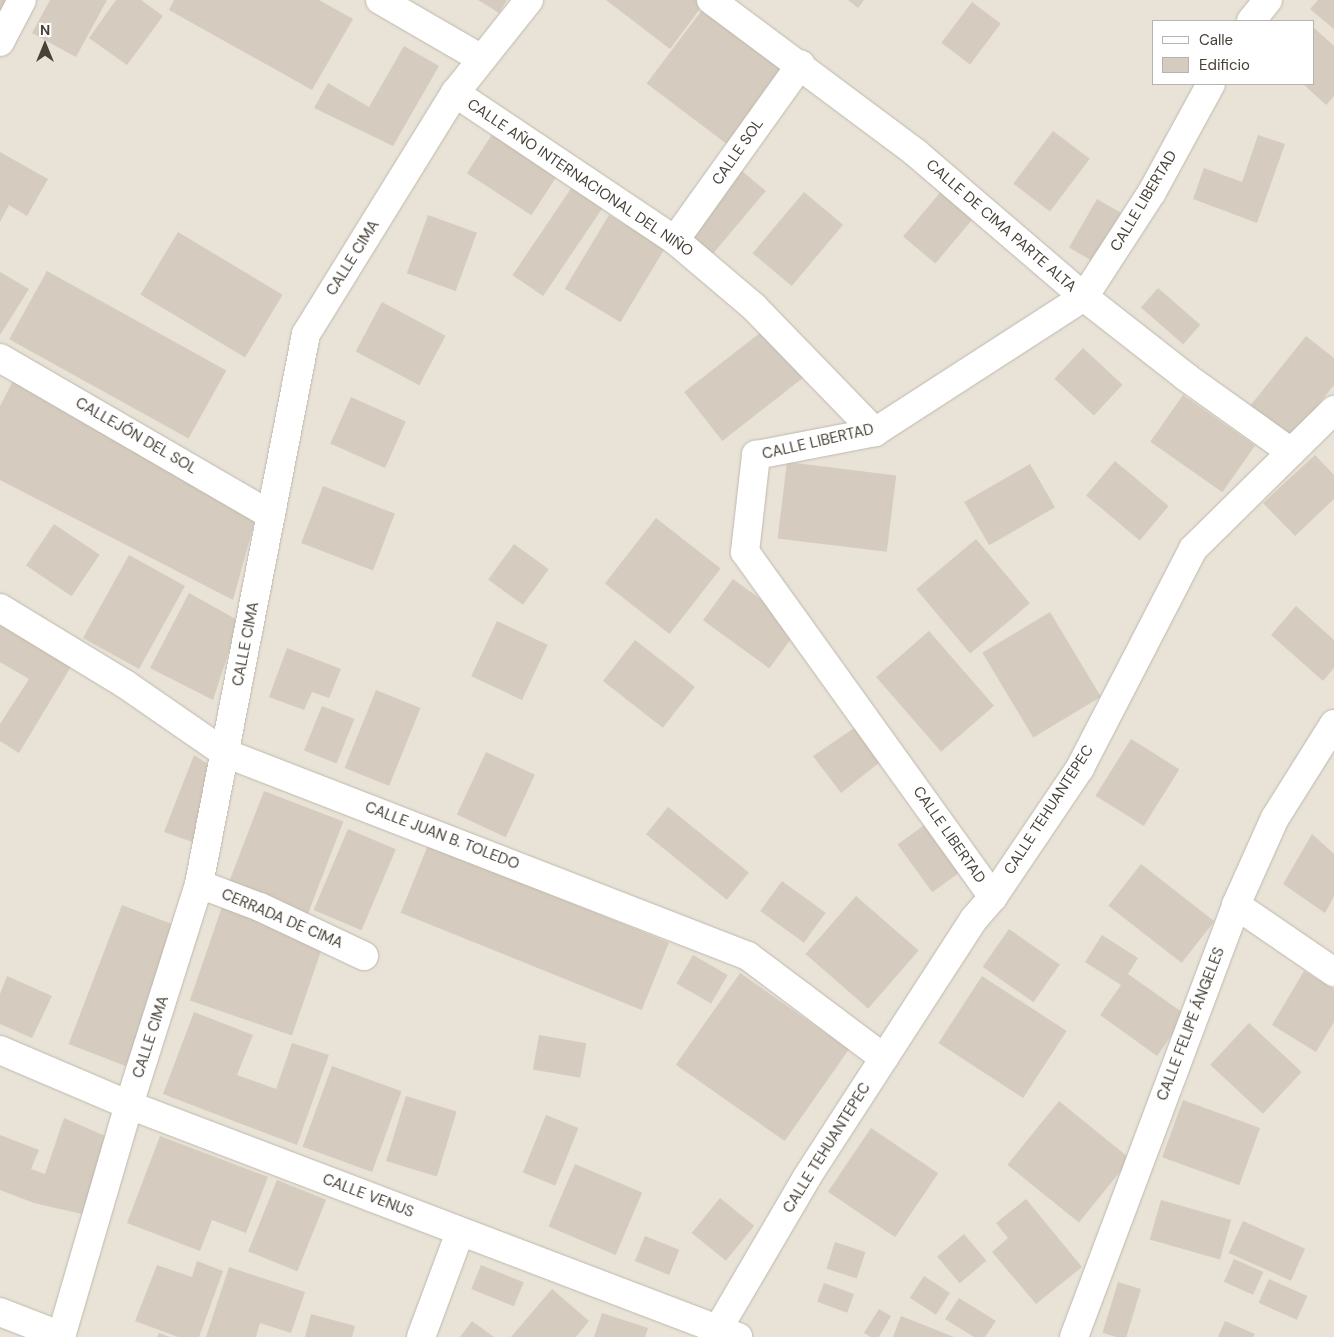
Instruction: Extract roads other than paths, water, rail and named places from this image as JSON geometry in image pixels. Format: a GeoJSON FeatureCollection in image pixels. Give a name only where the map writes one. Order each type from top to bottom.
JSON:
{"type":"FeatureCollection","features":[{"type":"Feature","properties":{"kind":"street"},"geometry":{"type":"LineString","coordinates":[[0,42],[22,0]]}},
{"type":"Feature","properties":{"kind":"street"},"geometry":{"type":"LineString","coordinates":[[380,0],[480,58]]}},
{"type":"Feature","properties":{"kind":"street","name":"CALLE CIMA"},"geometry":{"type":"LineString","coordinates":[[62,1336],[129,1104],[199,884],[306,334],[455,93],[480,58],[529,0]]}},
{"type":"Feature","properties":{"kind":"street","name":"CALLE DE CIMA PARTE ALTA"},"geometry":{"type":"LineString","coordinates":[[711,0],[801,64],[916,153],[1084,297],[1186,378],[1292,452]]}},
{"type":"Feature","properties":{"kind":"street"},"geometry":{"type":"LineString","coordinates":[[1252,20],[1268,0]]}},
{"type":"Feature","properties":{"kind":"street","name":"CALLE SOL"},"geometry":{"type":"LineString","coordinates":[[675,240],[801,64]]}},
{"type":"Feature","properties":{"kind":"street","name":"CALLE LIBERTAD"},"geometry":{"type":"LineString","coordinates":[[993,897],[745,552],[756,455],[875,432],[1084,297],[1152,192],[1210,85]]}},
{"type":"Feature","properties":{"kind":"street","name":"CALLE AÑO INTERNACIONAL DEL NIÑO"},"geometry":{"type":"LineString","coordinates":[[455,93],[675,240],[754,307],[875,432]]}},
{"type":"Feature","properties":{"kind":"street","name":"CALLEJÓN DEL SOL"},"geometry":{"type":"LineString","coordinates":[[0,358],[271,514]]}},
{"type":"Feature","properties":{"kind":"street","name":"CALLE TEHUANTEPEC"},"geometry":{"type":"LineString","coordinates":[[728,1333],[807,1177],[974,919],[993,897],[1080,768],[1193,550],[1334,410]]}},
{"type":"Feature","properties":{"kind":"street","name":"CALLE JUAN B. TOLEDO"},"geometry":{"type":"LineString","coordinates":[[0,608],[109,674],[225,752],[748,956],[884,1058]]}},
{"type":"Feature","properties":{"kind":"street","name":"CALLE FELIPE ÁNGELES"},"geometry":{"type":"LineString","coordinates":[[1074,1337],[1236,905],[1275,818],[1334,724]]}},
{"type":"Feature","properties":{"kind":"street","name":"CERRADA DE CIMA"},"geometry":{"type":"LineString","coordinates":[[199,884],[260,907],[364,956]]}},
{"type":"Feature","properties":{"kind":"street"},"geometry":{"type":"LineString","coordinates":[[1236,905],[1334,972]]}},
{"type":"Feature","properties":{"kind":"street","name":"CALLE VENUS"},"geometry":{"type":"LineString","coordinates":[[0,1050],[129,1104],[728,1333]]}},
{"type":"Feature","properties":{"kind":"street"},"geometry":{"type":"LineString","coordinates":[[421,1337],[460,1232]]}},
{"type":"Feature","properties":{"kind":"street"},"geometry":{"type":"LineString","coordinates":[[0,1312],[62,1336]]}}]}
